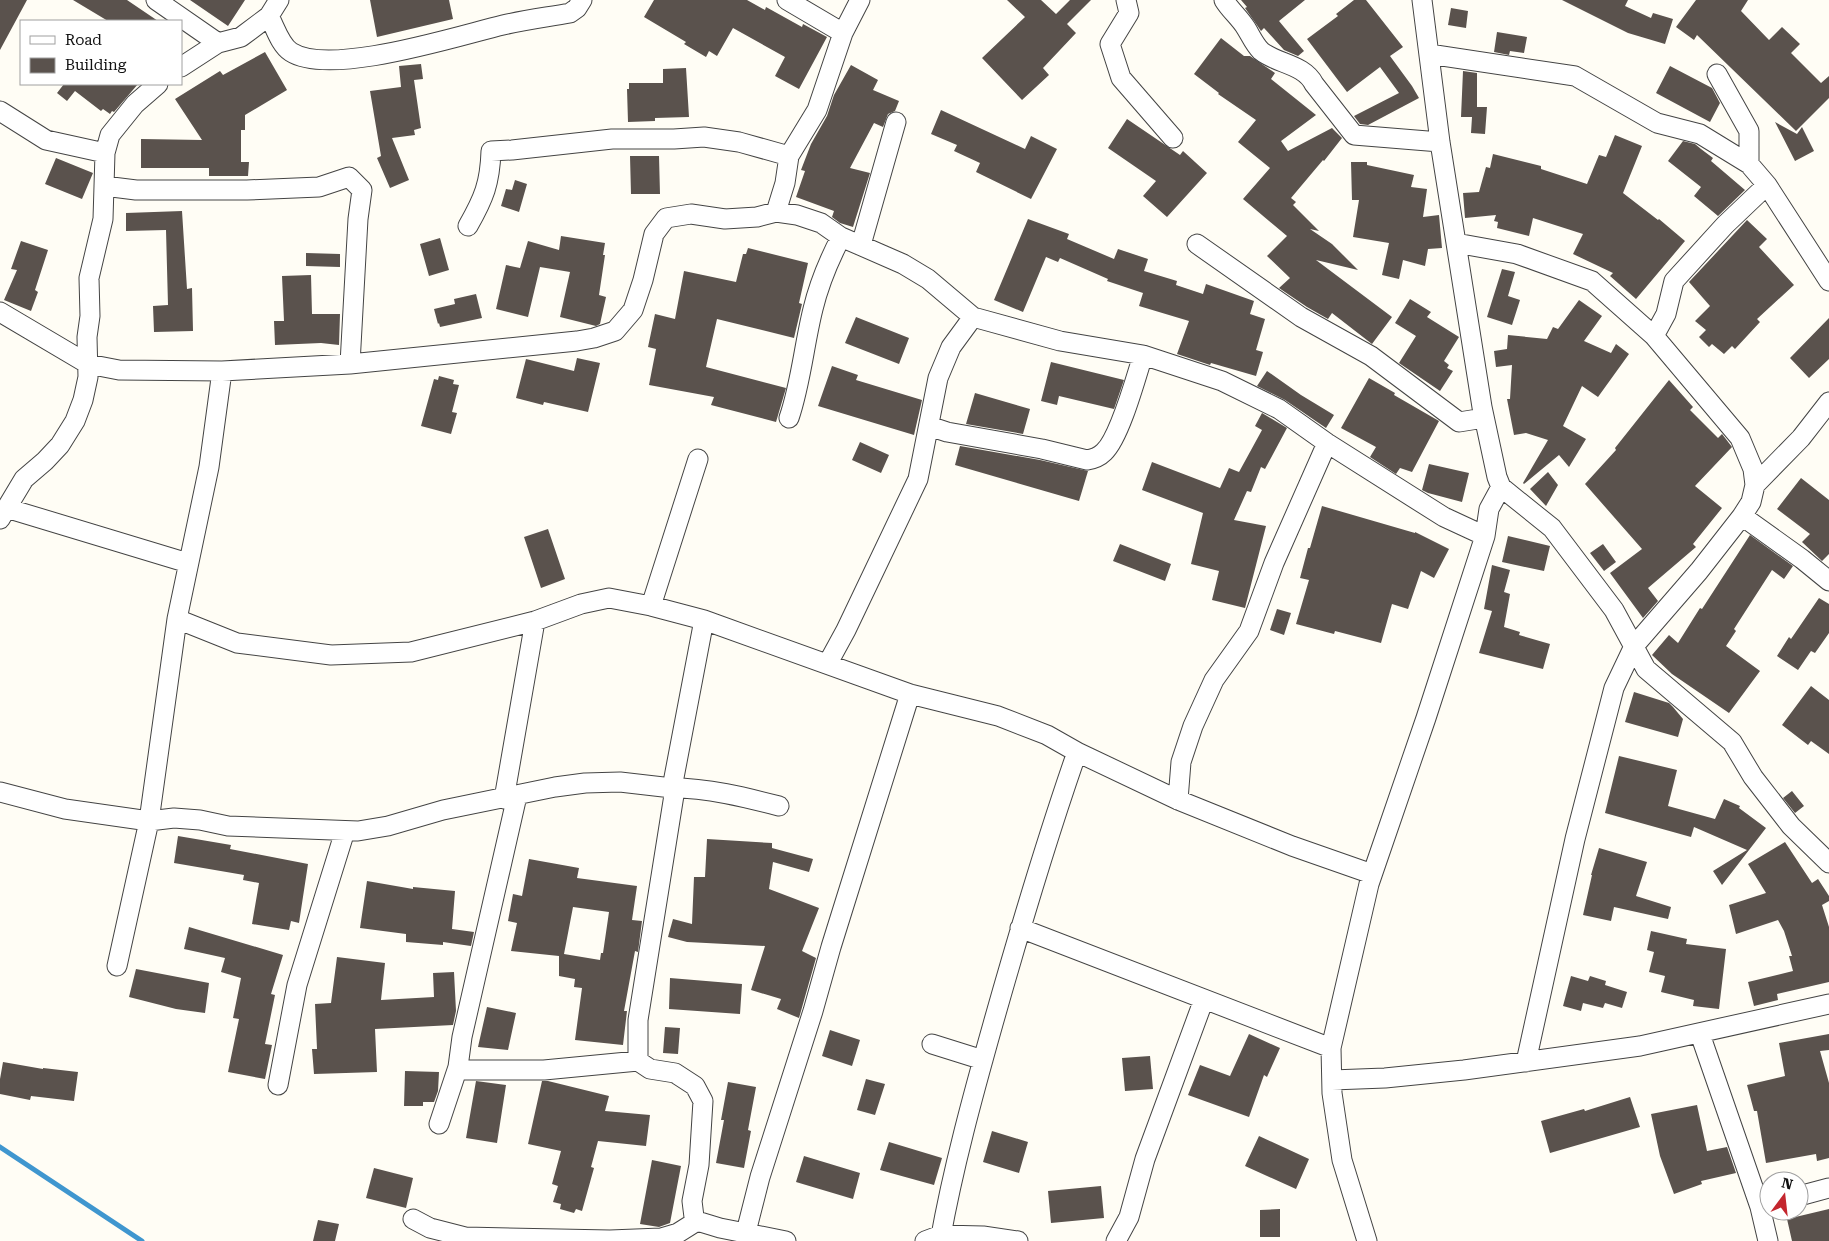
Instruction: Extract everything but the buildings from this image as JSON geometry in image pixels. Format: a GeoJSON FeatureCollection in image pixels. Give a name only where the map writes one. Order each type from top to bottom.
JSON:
{"type":"FeatureCollection","features":[{"type":"Feature","properties":{"kind":"street"},"geometry":{"type":"LineString","coordinates":[[156,0],[218,43]]}},
{"type":"Feature","properties":{"kind":"street"},"geometry":{"type":"LineString","coordinates":[[182,66],[218,43],[241,37],[269,16],[279,0]]}},
{"type":"Feature","properties":{"kind":"street"},"geometry":{"type":"LineString","coordinates":[[269,16],[281,41],[289,51],[300,56],[331,60],[405,50],[503,25],[570,12],[577,8],[582,0]]}},
{"type":"Feature","properties":{"kind":"street"},"geometry":{"type":"LineString","coordinates":[[787,0],[843,33]]}},
{"type":"Feature","properties":{"kind":"street"},"geometry":{"type":"LineString","coordinates":[[776,212],[785,183],[789,156],[817,110],[843,33],[860,0]]}},
{"type":"Feature","properties":{"kind":"street"},"geometry":{"type":"LineString","coordinates":[[1126,0],[1129,13],[1110,44],[1121,78],[1173,138]]}},
{"type":"Feature","properties":{"kind":"street"},"geometry":{"type":"LineString","coordinates":[[1224,0],[1261,51],[1310,76],[1314,84],[1354,135],[1440,142]]}},
{"type":"Feature","properties":{"kind":"street"},"geometry":{"type":"LineString","coordinates":[[1422,0],[1440,142],[1484,418],[1501,487],[1552,528],[1614,610],[1646,669],[1732,742],[1753,777],[1791,826],[1826,856]]}},
{"type":"Feature","properties":{"kind":"street"},"geometry":{"type":"LineString","coordinates":[[1429,54],[1575,76],[1657,123],[1700,134],[1749,164],[1767,185],[1829,281]]}},
{"type":"Feature","properties":{"kind":"street"},"geometry":{"type":"LineString","coordinates":[[1717,74],[1748,130],[1749,164]]}},
{"type":"Feature","properties":{"kind":"street"},"geometry":{"type":"LineString","coordinates":[[157,85],[135,104],[110,135],[105,152],[103,219],[89,278],[88,377],[83,400],[75,421],[60,445],[24,479],[3,514],[188,563]]}},
{"type":"Feature","properties":{"kind":"street"},"geometry":{"type":"LineString","coordinates":[[0,111],[46,140],[105,152]]}},
{"type":"Feature","properties":{"kind":"street"},"geometry":{"type":"LineString","coordinates":[[861,245],[896,122]]}},
{"type":"Feature","properties":{"kind":"street"},"geometry":{"type":"LineString","coordinates":[[468,226],[483,200],[490,174],[492,151],[612,139],[704,137],[739,142],[789,156]]}},
{"type":"Feature","properties":{"kind":"street"},"geometry":{"type":"LineString","coordinates":[[104,186],[136,190],[248,190],[319,187],[349,177],[362,190],[358,219],[350,364]]}},
{"type":"Feature","properties":{"kind":"street"},"geometry":{"type":"LineString","coordinates":[[1654,336],[1666,314],[1674,281],[1725,225],[1767,185]]}},
{"type":"Feature","properties":{"kind":"street"},"geometry":{"type":"LineString","coordinates":[[0,312],[88,364],[119,370],[222,371],[350,364],[577,341],[615,331],[633,310],[644,280],[654,234],[666,218],[691,214],[725,219],[757,217],[776,212],[797,215],[821,223],[841,237],[903,264],[928,279],[973,317],[1060,341],[1143,355],[1222,381],[1279,409],[1327,443],[1444,517],[1485,536]]}},
{"type":"Feature","properties":{"kind":"street"},"geometry":{"type":"LineString","coordinates":[[789,418],[813,308],[828,261],[841,237]]}},
{"type":"Feature","properties":{"kind":"street"},"geometry":{"type":"LineString","coordinates":[[1456,243],[1517,254],[1592,281],[1654,336],[1740,438],[1753,469],[1755,484],[1751,502],[1742,516],[1700,571],[1634,646],[1614,688],[1583,806],[1526,1062]]}},
{"type":"Feature","properties":{"kind":"street"},"geometry":{"type":"LineString","coordinates":[[1197,244],[1300,317],[1371,356],[1459,422],[1484,418]]}},
{"type":"Feature","properties":{"kind":"street"},"geometry":{"type":"LineString","coordinates":[[828,663],[846,630],[918,479],[938,378],[952,347],[973,317]]}},
{"type":"Feature","properties":{"kind":"street"},"geometry":{"type":"LineString","coordinates":[[929,426],[947,432],[1034,447],[1087,460],[1094,459],[1105,452],[1116,434],[1143,355]]}},
{"type":"Feature","properties":{"kind":"street"},"geometry":{"type":"LineString","coordinates":[[116,966],[149,821],[177,619],[209,467],[222,371]]}},
{"type":"Feature","properties":{"kind":"street"},"geometry":{"type":"LineString","coordinates":[[1755,484],[1801,438],[1829,402]]}},
{"type":"Feature","properties":{"kind":"street"},"geometry":{"type":"LineString","coordinates":[[1178,800],[1181,762],[1193,726],[1214,680],[1249,630],[1274,563],[1327,443]]}},
{"type":"Feature","properties":{"kind":"street"},"geometry":{"type":"LineString","coordinates":[[651,606],[698,459]]}},
{"type":"Feature","properties":{"kind":"street"},"geometry":{"type":"LineString","coordinates":[[1366,1241],[1342,1160],[1332,1093],[1331,1048],[1372,874],[1426,718],[1485,536],[1489,509],[1501,487]]}},
{"type":"Feature","properties":{"kind":"street"},"geometry":{"type":"LineString","coordinates":[[1742,516],[1829,581]]}},
{"type":"Feature","properties":{"kind":"street"},"geometry":{"type":"LineString","coordinates":[[177,619],[237,643],[331,655],[411,652],[535,621],[581,604],[609,598],[651,606],[704,620],[910,694],[998,716],[1046,735],[1077,752],[1178,800],[1292,846],[1372,874]]}},
{"type":"Feature","properties":{"kind":"street"},"geometry":{"type":"LineString","coordinates":[[638,1061],[638,1020],[674,795],[672,788],[704,620]]}},
{"type":"Feature","properties":{"kind":"street"},"geometry":{"type":"LineString","coordinates":[[439,1124],[458,1067],[464,1028],[511,797],[535,621]]}},
{"type":"Feature","properties":{"kind":"street"},"geometry":{"type":"LineString","coordinates":[[746,1232],[760,1177],[814,1011],[831,947],[910,694]]}},
{"type":"Feature","properties":{"kind":"street"},"geometry":{"type":"LineString","coordinates":[[1018,1241],[984,1236],[935,1239],[1020,928],[1077,752]]}},
{"type":"Feature","properties":{"kind":"street"},"geometry":{"type":"LineString","coordinates":[[0,792],[66,809],[149,821],[182,819],[200,820],[228,826],[345,831],[358,831],[388,826],[443,810],[555,787],[585,783],[620,782],[672,788],[692,788],[714,791],[779,806]]}},
{"type":"Feature","properties":{"kind":"street"},"geometry":{"type":"LineString","coordinates":[[278,1085],[297,985],[345,831]]}},
{"type":"Feature","properties":{"kind":"street"},"geometry":{"type":"LineString","coordinates":[[1020,928],[1331,1048]]}},
{"type":"Feature","properties":{"kind":"street"},"geometry":{"type":"LineString","coordinates":[[1116,1241],[1129,1217],[1145,1159],[1204,999]]}},
{"type":"Feature","properties":{"kind":"street"},"geometry":{"type":"LineString","coordinates":[[1332,1080],[1385,1078],[1526,1062],[1640,1046],[1829,1004]]}},
{"type":"Feature","properties":{"kind":"street"},"geometry":{"type":"LineString","coordinates":[[1700,1034],[1759,1193]]}},
{"type":"Feature","properties":{"kind":"street"},"geometry":{"type":"LineString","coordinates":[[932,1044],[983,1060]]}},
{"type":"Feature","properties":{"kind":"street"},"geometry":{"type":"LineString","coordinates":[[458,1067],[465,1070],[544,1070],[638,1061],[650,1069],[675,1073],[695,1086],[703,1101],[699,1165],[692,1201],[696,1221]]}},
{"type":"Feature","properties":{"kind":"street"},"geometry":{"type":"LineString","coordinates":[[1809,1193],[1829,1188]]}},
{"type":"Feature","properties":{"kind":"street"},"geometry":{"type":"LineString","coordinates":[[413,1219],[430,1228],[465,1237],[610,1240],[660,1238],[678,1233],[696,1221],[782,1241]]}},
{"type":"Feature","properties":{"kind":"street"},"geometry":{"type":"LineString","coordinates":[[1766,1221],[1768,1241]]}},
{"type":"Feature","properties":{"kind":"waterway"},"geometry":{"type":"LineString","coordinates":[[0,1147],[142,1241]]}}]}
